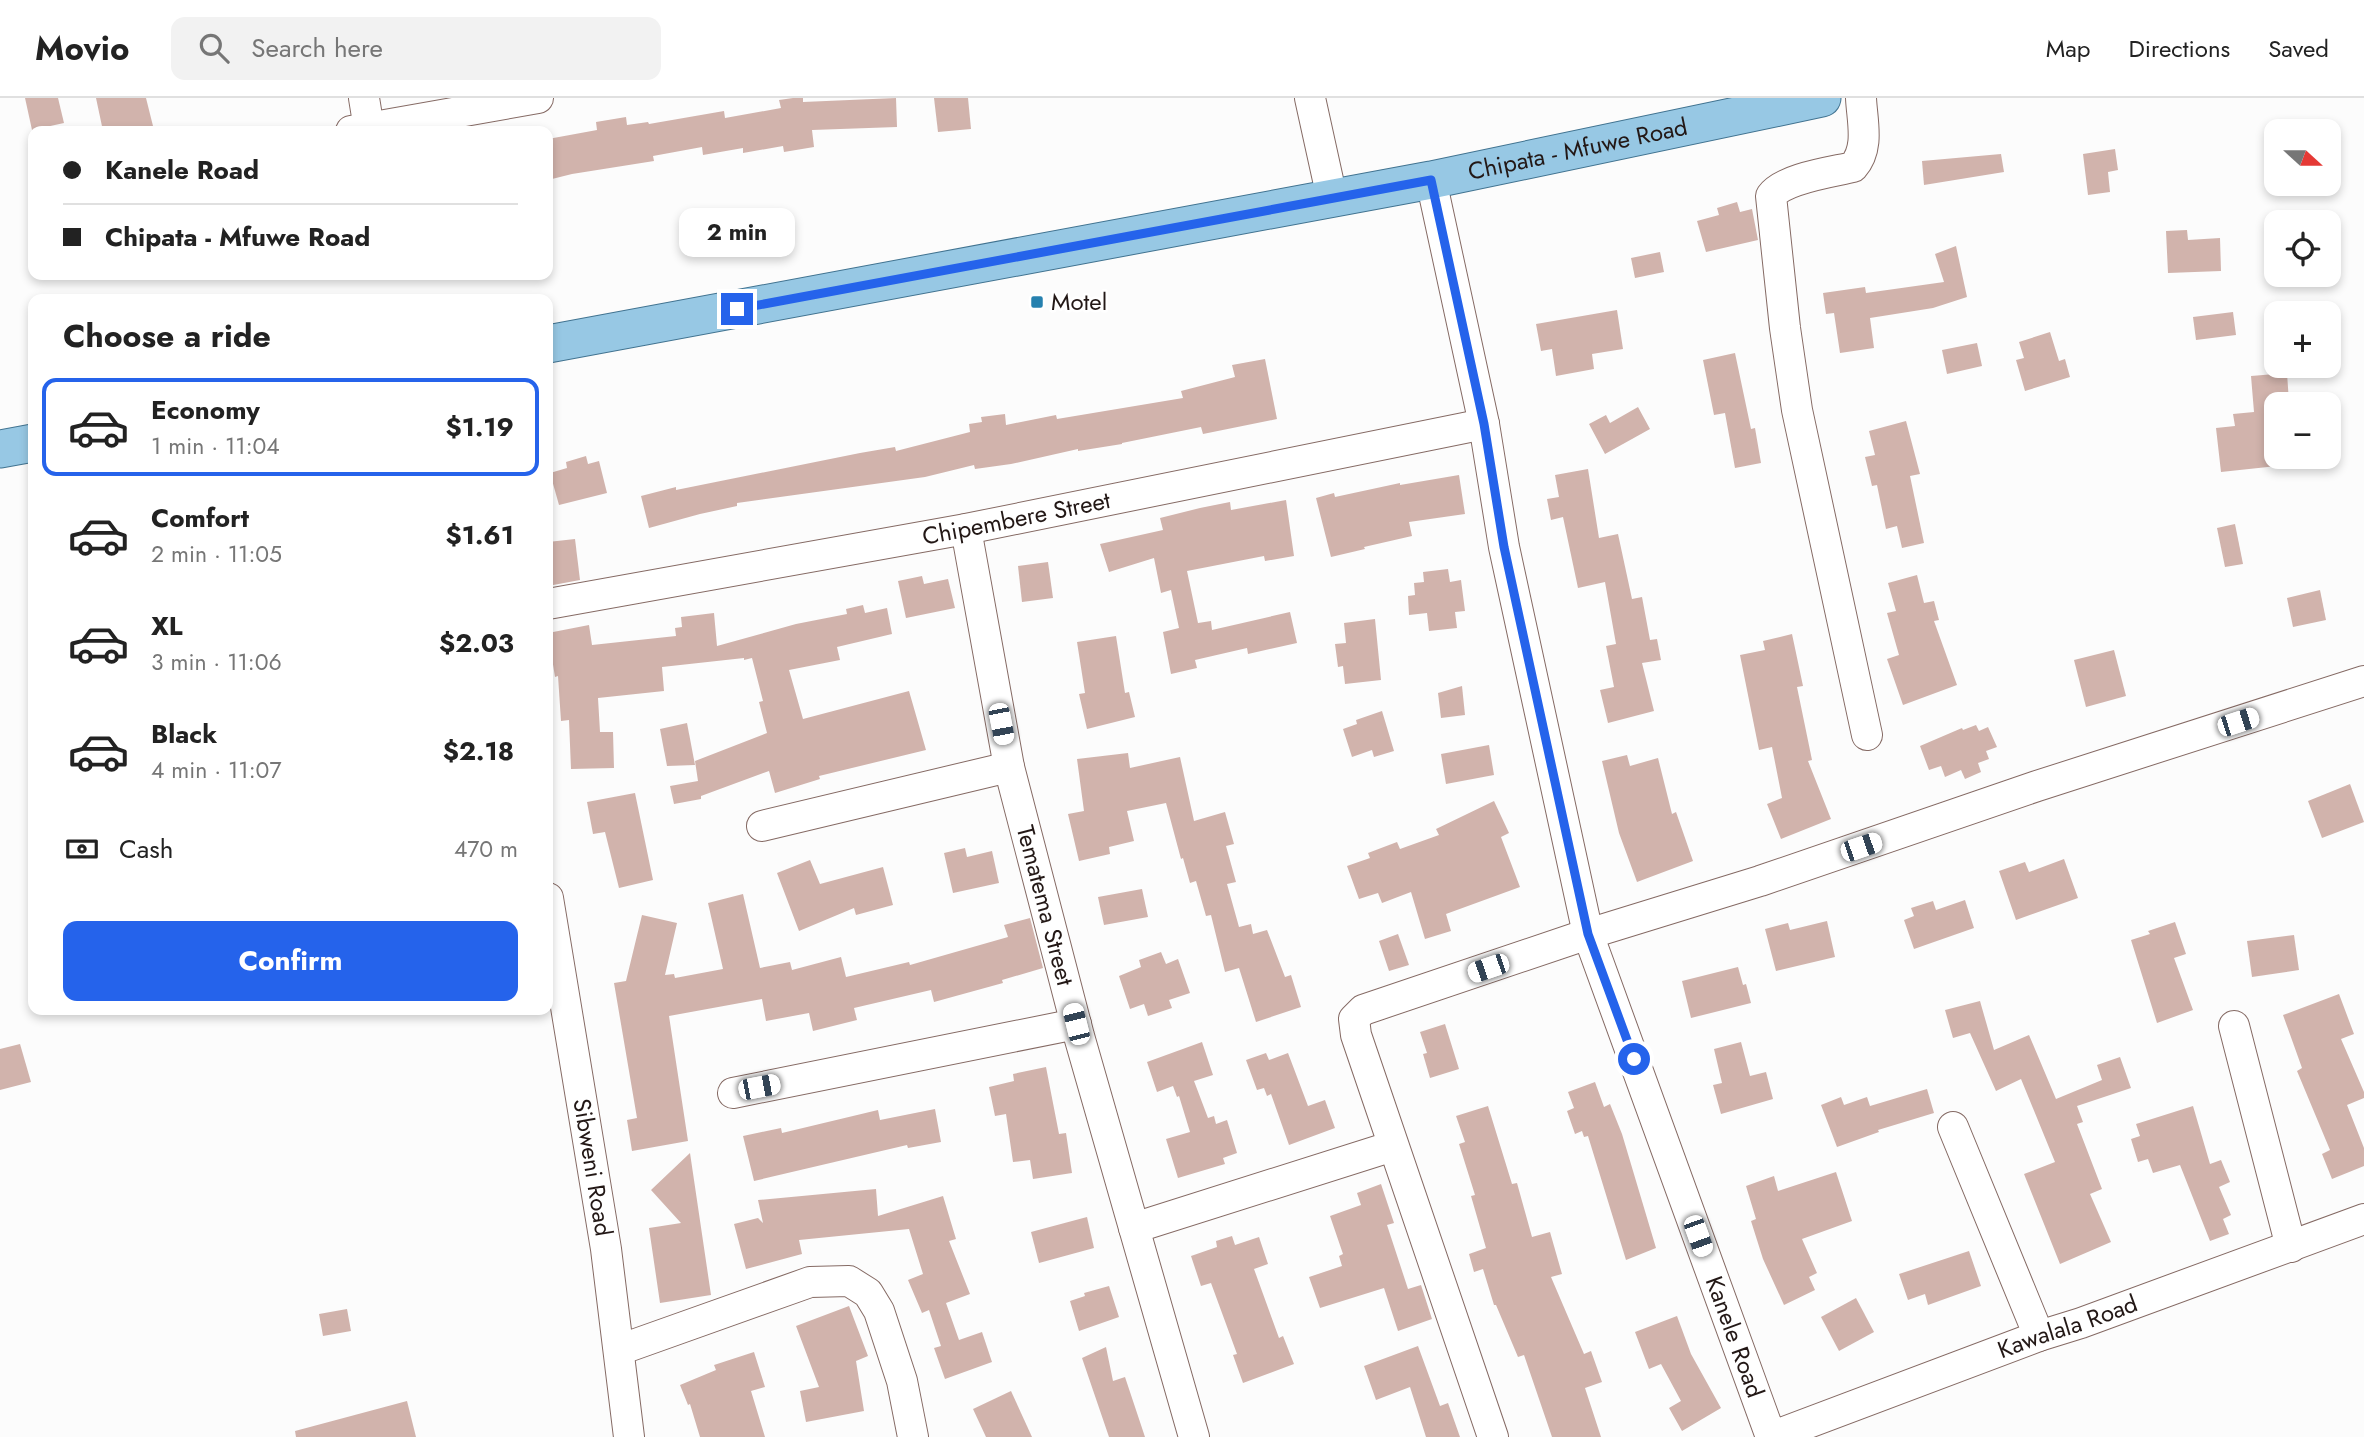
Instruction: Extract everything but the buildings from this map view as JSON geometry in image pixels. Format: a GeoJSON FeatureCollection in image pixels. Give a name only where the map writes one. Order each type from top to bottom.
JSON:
{"type":"FeatureCollection","features":[{"type":"Feature","properties":{"kind":"main road","name":"Chipata - Mfuwe Road"},"geometry":{"type":"LineString","coordinates":[[553,343],[1431,180],[1822,98]]}},
{"type":"Feature","properties":{"kind":"main road"},"geometry":{"type":"LineString","coordinates":[[0,449],[28,444]]}},
{"type":"Feature","properties":{"kind":"street"},"geometry":{"type":"LineString","coordinates":[[360,126],[363,98]]}},
{"type":"Feature","properties":{"kind":"street"},"geometry":{"type":"LineString","coordinates":[[382,126],[538,98]]}},
{"type":"Feature","properties":{"kind":"street"},"geometry":{"type":"LineString","coordinates":[[1310,98],[1332,198]]}},
{"type":"Feature","properties":{"kind":"street"},"geometry":{"type":"LineString","coordinates":[[1861,98],[1864,149],[1853,167],[1787,183],[1776,189],[1771,196],[1797,410],[1867,735]]}},
{"type":"Feature","properties":{"kind":"street","name":"Kanele Road"},"geometry":{"type":"LineString","coordinates":[[1431,180],[1484,424],[1504,547],[1588,934],[1771,1437]]}},
{"type":"Feature","properties":{"kind":"street","name":"Chipembere Street"},"geometry":{"type":"LineString","coordinates":[[553,603],[966,529],[1484,424]]}},
{"type":"Feature","properties":{"kind":"street","name":"Tematema Street"},"geometry":{"type":"LineString","coordinates":[[966,529],[1009,767],[1076,1024],[1194,1437]]}},
{"type":"Feature","properties":{"kind":"street"},"geometry":{"type":"LineString","coordinates":[[1493,1437],[1356,1035],[1354,1019],[1363,1010],[1588,934],[1760,881],[2037,786],[2364,681]]}},
{"type":"Feature","properties":{"kind":"street"},"geometry":{"type":"LineString","coordinates":[[762,826],[1009,767]]}},
{"type":"Feature","properties":{"kind":"street","name":"Sibweni Road"},"geometry":{"type":"LineString","coordinates":[[553,929],[603,1236],[629,1437]]}},
{"type":"Feature","properties":{"kind":"street"},"geometry":{"type":"LineString","coordinates":[[733,1093],[1076,1024]]}},
{"type":"Feature","properties":{"kind":"street"},"geometry":{"type":"LineString","coordinates":[[2234,1026],[2291,1247]]}},
{"type":"Feature","properties":{"kind":"street"},"geometry":{"type":"LineString","coordinates":[[1953,1127],[2039,1336]]}},
{"type":"Feature","properties":{"kind":"street"},"geometry":{"type":"LineString","coordinates":[[1134,1228],[1393,1146]]}},
{"type":"Feature","properties":{"kind":"street","name":"Kawalala Road"},"geometry":{"type":"LineString","coordinates":[[1771,1437],[2039,1336],[2364,1219]]}},
{"type":"Feature","properties":{"kind":"street"},"geometry":{"type":"LineString","coordinates":[[619,1350],[810,1282],[849,1281],[868,1293],[879,1311],[902,1381],[913,1437]]}},
{"type":"Feature","properties":{"kind":"place","name":"Motel"},"geometry":{"type":"Point","coordinates":[1037,302]}},
{"type":"Feature","properties":{"kind":"route"},"geometry":{"type":"LineString","coordinates":[[737,309],[1431,180],[1484,424],[1504,547],[1588,934],[1634,1059]]}}]}
